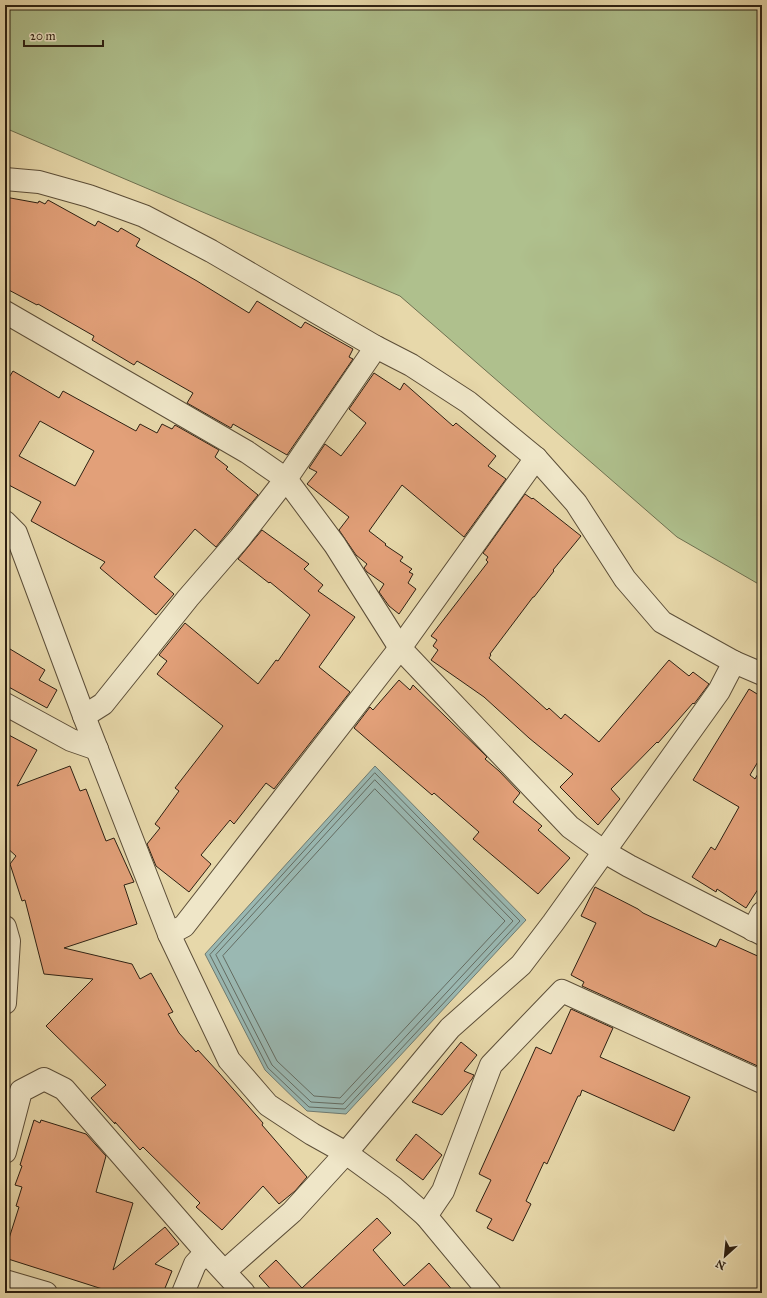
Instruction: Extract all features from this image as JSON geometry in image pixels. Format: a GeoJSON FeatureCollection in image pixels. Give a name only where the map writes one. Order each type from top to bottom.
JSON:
{"type":"FeatureCollection","features":[{"type":"Feature","properties":{"kind":"street"},"geometry":{"type":"LineString","coordinates":[[5,178],[39,182],[89,196],[144,216],[210,251],[376,347],[411,365],[468,402],[536,458],[576,503],[625,579],[662,622],[734,662],[762,674]]}},
{"type":"Feature","properties":{"kind":"street"},"geometry":{"type":"LineString","coordinates":[[5,312],[247,452],[286,479],[335,545],[400,648],[570,827],[603,851],[759,925]]}},
{"type":"Feature","properties":{"kind":"street"},"geometry":{"type":"LineString","coordinates":[[84,716],[102,704],[188,598],[240,538],[286,479],[376,347]]}},
{"type":"Feature","properties":{"kind":"street"},"geometry":{"type":"LineString","coordinates":[[169,934],[184,926],[400,648],[536,458]]}},
{"type":"Feature","properties":{"kind":"street"},"geometry":{"type":"LineString","coordinates":[[5,522],[16,533],[84,716],[169,934],[229,1060],[268,1105],[312,1134],[346,1153],[394,1188],[426,1216],[490,1293]]}},
{"type":"Feature","properties":{"kind":"street"},"geometry":{"type":"LineString","coordinates":[[225,1271],[292,1212],[346,1153],[450,1028],[521,965],[553,923],[603,851],[719,691],[734,662]]}},
{"type":"Feature","properties":{"kind":"street"},"geometry":{"type":"LineString","coordinates":[[5,704],[71,740],[98,749]]}},
{"type":"Feature","properties":{"kind":"street"},"geometry":{"type":"LineString","coordinates":[[5,927],[9,941],[5,1003]]}},
{"type":"Feature","properties":{"kind":"street"},"geometry":{"type":"LineString","coordinates":[[426,1216],[443,1191],[491,1065],[562,991],[762,1082]]}},
{"type":"Feature","properties":{"kind":"street"},"geometry":{"type":"LineString","coordinates":[[5,1152],[21,1091],[44,1079],[64,1089],[206,1252],[244,1293]]}},
{"type":"Feature","properties":{"kind":"street"},"geometry":{"type":"LineString","coordinates":[[183,1293],[195,1264],[206,1252]]}},
{"type":"Feature","properties":{"kind":"street"},"geometry":{"type":"LineString","coordinates":[[5,1281],[46,1293]]}},
{"type":"Feature","properties":{"kind":"green space"},"geometry":{"type":"Polygon","coordinates":[[[5,5],[762,5],[762,586],[677,537],[400,296],[5,128],[5,5]]]}},
{"type":"Feature","properties":{"kind":"water"},"geometry":{"type":"Polygon","coordinates":[[[375,766],[526,920],[346,1114],[307,1111],[265,1070],[205,954],[375,766]]]}},
{"type":"Feature","properties":{"kind":"building"},"geometry":{"type":"Polygon","coordinates":[[[5,197],[38,203],[39,201],[45,204],[48,200],[95,226],[98,221],[118,232],[121,228],[140,239],[136,246],[249,313],[257,301],[301,328],[305,322],[353,349],[349,357],[353,359],[287,455],[233,424],[231,428],[187,403],[193,393],[137,361],[134,365],[92,340],[94,336],[38,304],[37,305],[5,288],[5,197]]]}},
{"type":"Feature","properties":{"kind":"building"},"geometry":{"type":"Polygon","coordinates":[[[13,371],[59,398],[63,391],[136,431],[140,424],[157,433],[162,424],[172,429],[175,425],[219,450],[215,457],[228,467],[226,469],[258,495],[216,547],[195,529],[154,577],[174,594],[156,615],[100,568],[105,562],[31,521],[41,502],[5,483],[5,384],[13,371]],[[40,421],[19,456],[75,486],[94,451],[40,421]]]}},
{"type":"Feature","properties":{"kind":"building"},"geometry":{"type":"Polygon","coordinates":[[[374,373],[400,390],[404,383],[453,426],[456,423],[496,456],[488,466],[506,479],[464,537],[402,485],[369,531],[386,544],[385,545],[403,557],[400,561],[412,569],[409,572],[413,574],[408,583],[416,589],[399,614],[389,606],[379,592],[384,584],[367,572],[364,568],[367,564],[356,555],[339,530],[349,517],[307,484],[317,472],[309,468],[325,444],[341,456],[366,423],[349,409],[374,373]]]}},
{"type":"Feature","properties":{"kind":"building"},"geometry":{"type":"Polygon","coordinates":[[[525,494],[532,499],[533,498],[581,536],[553,570],[554,571],[490,654],[491,655],[489,658],[547,710],[549,708],[561,719],[565,714],[599,742],[669,660],[689,676],[693,672],[709,684],[694,704],[693,703],[658,743],[657,742],[611,789],[620,799],[598,825],[560,787],[573,774],[529,738],[484,697],[431,660],[438,650],[433,646],[437,640],[431,636],[488,562],[486,560],[488,557],[483,553],[525,494]]]}},
{"type":"Feature","properties":{"kind":"building"},"geometry":{"type":"Polygon","coordinates":[[[262,530],[309,564],[304,569],[323,585],[318,591],[355,617],[319,667],[350,692],[274,789],[266,783],[234,824],[230,820],[201,855],[211,864],[189,892],[156,866],[147,844],[160,828],[155,824],[179,791],[175,788],[223,726],[157,674],[167,661],[159,655],[185,623],[258,684],[276,660],[278,661],[310,615],[270,582],[269,583],[238,559],[262,530]]]}},
{"type":"Feature","properties":{"kind":"building"},"geometry":{"type":"Polygon","coordinates":[[[5,646],[45,670],[39,680],[57,690],[47,708],[5,685],[5,646]]]}},
{"type":"Feature","properties":{"kind":"building"},"geometry":{"type":"Polygon","coordinates":[[[399,680],[410,690],[413,685],[487,757],[485,759],[520,793],[513,802],[542,826],[538,830],[570,858],[538,894],[473,839],[479,832],[434,793],[432,795],[354,728],[370,707],[373,710],[399,680]]]}},
{"type":"Feature","properties":{"kind":"building"},"geometry":{"type":"Polygon","coordinates":[[[749,689],[762,697],[762,755],[750,775],[755,779],[762,767],[762,883],[746,908],[717,889],[716,892],[692,877],[711,847],[715,850],[739,807],[693,780],[749,689]]]}},
{"type":"Feature","properties":{"kind":"building"},"geometry":{"type":"Polygon","coordinates":[[[5,733],[37,750],[17,786],[70,766],[80,791],[86,789],[106,841],[114,838],[134,882],[124,885],[137,924],[64,948],[132,964],[140,979],[151,973],[173,1012],[168,1014],[179,1033],[196,1052],[198,1050],[219,1073],[263,1123],[262,1125],[307,1177],[295,1191],[279,1204],[263,1186],[222,1230],[196,1207],[200,1203],[143,1147],[140,1150],[91,1098],[106,1085],[46,1026],[93,979],[44,974],[25,900],[22,901],[10,864],[16,856],[5,846],[5,733]]]}},
{"type":"Feature","properties":{"kind":"building"},"geometry":{"type":"Polygon","coordinates":[[[595,887],[643,913],[716,947],[720,939],[762,958],[762,1068],[582,986],[584,982],[571,975],[596,923],[581,916],[595,887]]]}},
{"type":"Feature","properties":{"kind":"building"},"geometry":{"type":"Polygon","coordinates":[[[571,1009],[613,1028],[600,1057],[690,1097],[674,1131],[582,1090],[547,1164],[544,1162],[526,1201],[531,1204],[513,1241],[487,1228],[492,1219],[476,1211],[491,1180],[479,1174],[536,1047],[551,1054],[571,1009]]]}},
{"type":"Feature","properties":{"kind":"building"},"geometry":{"type":"Polygon","coordinates":[[[461,1042],[477,1055],[464,1071],[474,1075],[472,1079],[442,1115],[412,1102],[461,1042]]]}},
{"type":"Feature","properties":{"kind":"building"},"geometry":{"type":"Polygon","coordinates":[[[34,1120],[40,1123],[41,1120],[86,1134],[106,1156],[96,1192],[133,1203],[113,1270],[165,1227],[179,1244],[155,1264],[172,1271],[163,1293],[115,1293],[5,1258],[5,1251],[19,1207],[16,1206],[22,1187],[15,1185],[22,1166],[20,1165],[34,1120]]]}},
{"type":"Feature","properties":{"kind":"building"},"geometry":{"type":"Polygon","coordinates":[[[416,1134],[442,1155],[423,1180],[396,1160],[416,1134]]]}},
{"type":"Feature","properties":{"kind":"building"},"geometry":{"type":"Polygon","coordinates":[[[377,1218],[391,1233],[373,1250],[404,1286],[429,1263],[455,1293],[274,1293],[259,1276],[276,1260],[302,1288],[377,1218]]]}}]}
